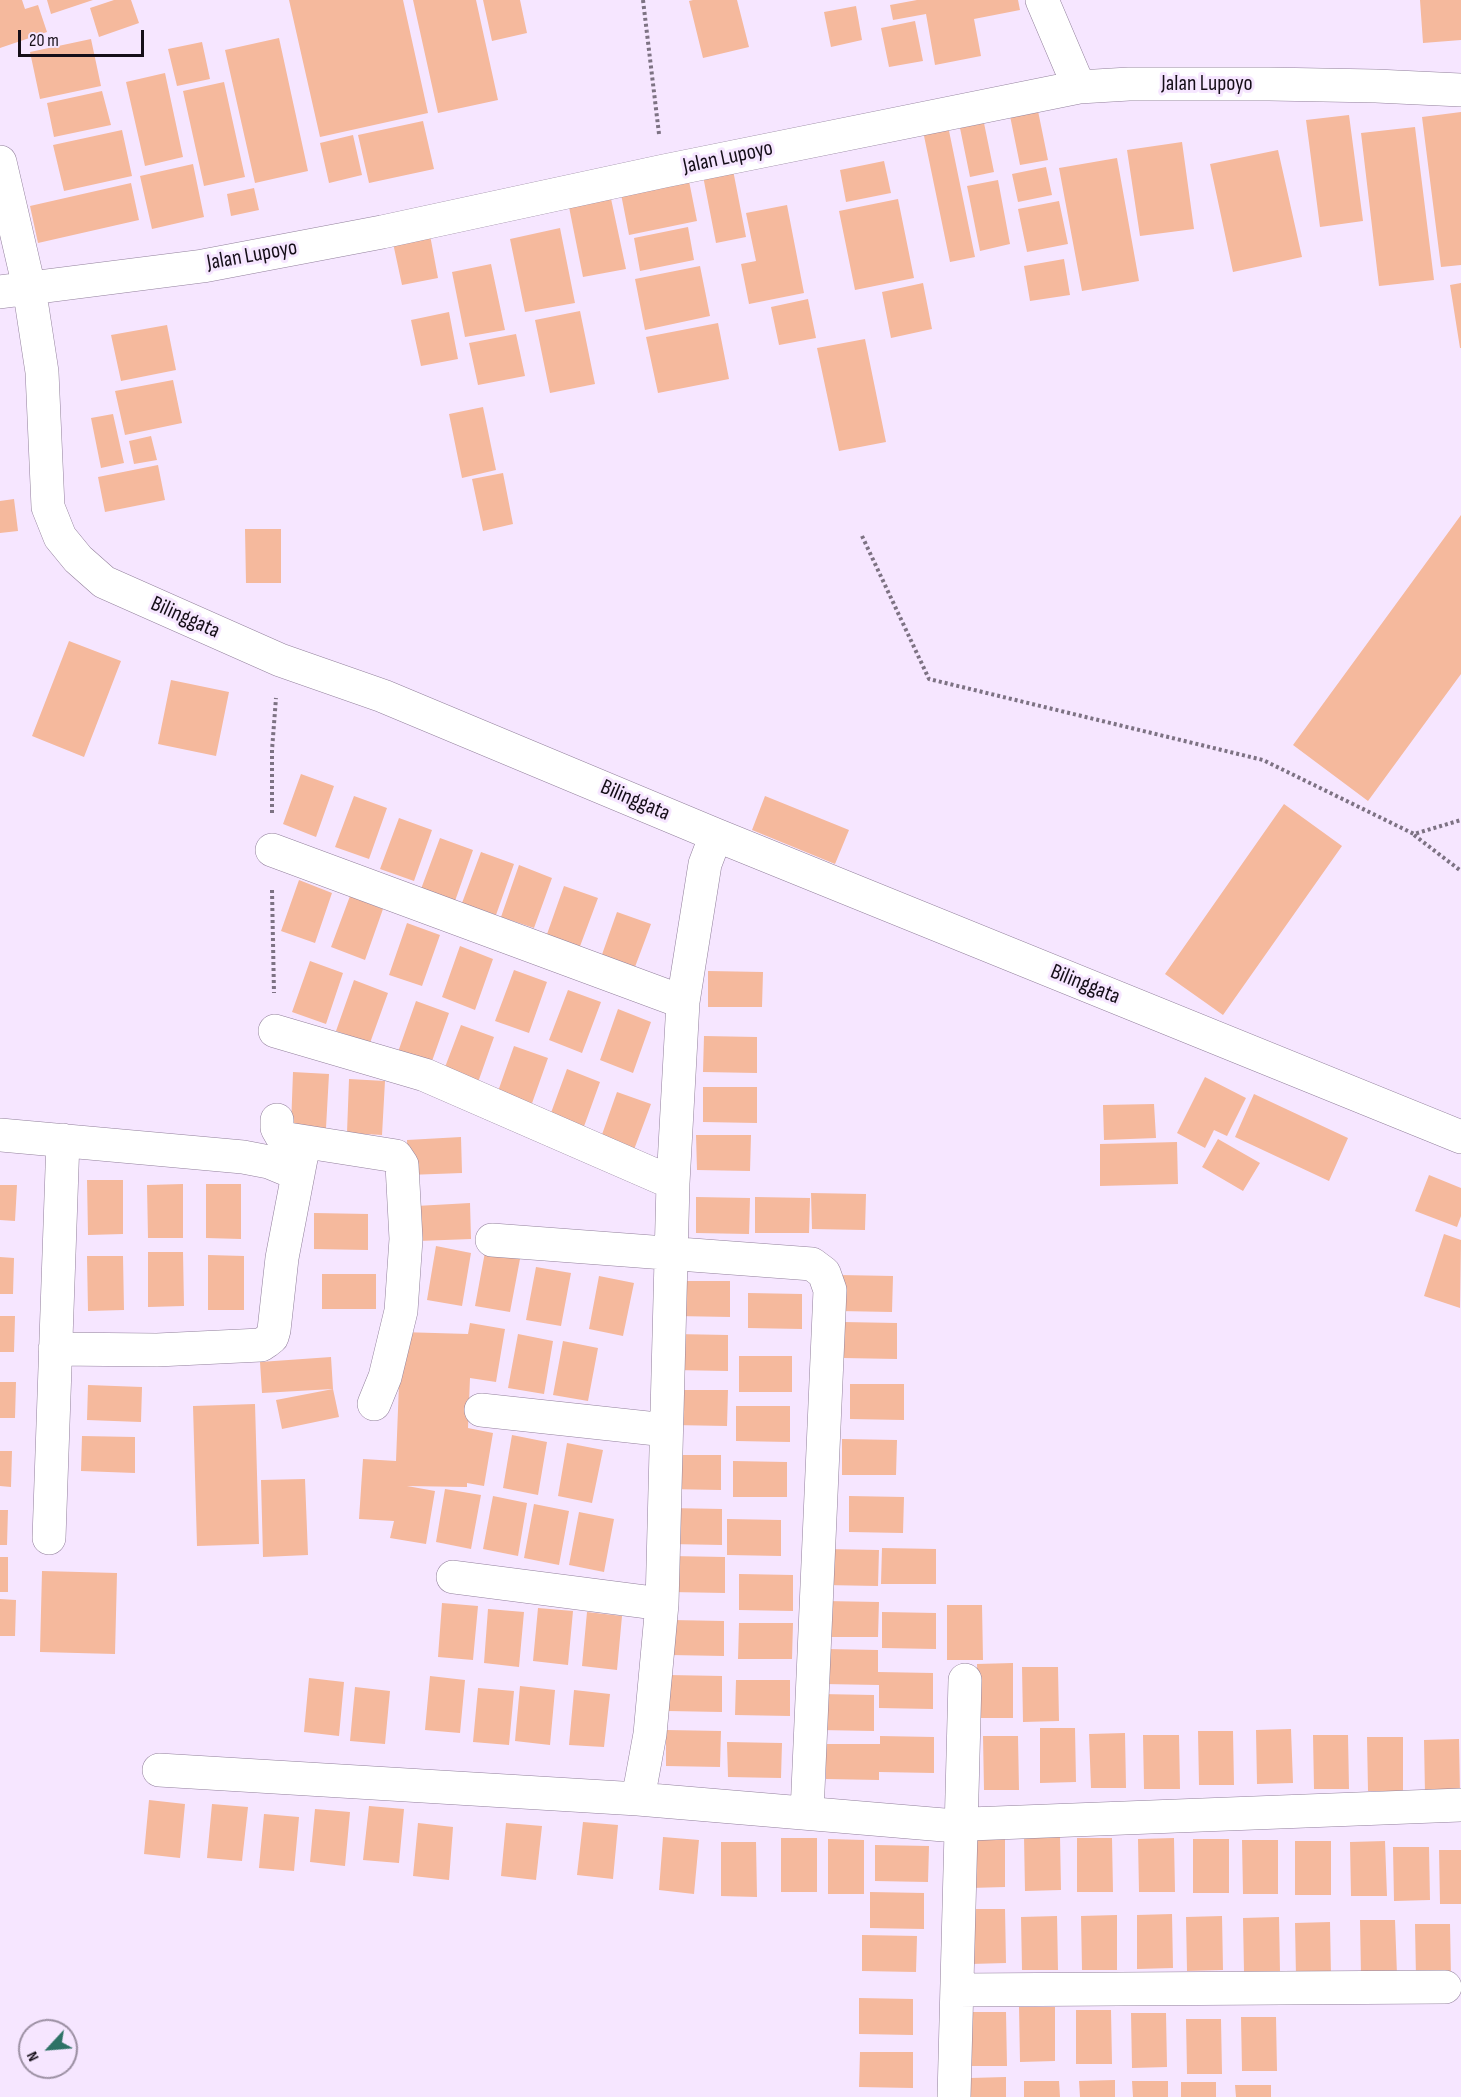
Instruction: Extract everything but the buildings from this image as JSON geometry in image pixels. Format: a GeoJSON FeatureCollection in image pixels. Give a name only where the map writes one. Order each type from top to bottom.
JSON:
{"type":"FeatureCollection","features":[{"type":"Feature","properties":{"kind":"street"},"geometry":{"type":"LineString","coordinates":[[1042,0],[1079,87]]}},
{"type":"Feature","properties":{"kind":"street","name":"Jalan Lupoyo"},"geometry":{"type":"LineString","coordinates":[[15,289],[203,266],[382,232],[664,171],[1079,87],[1130,84],[1269,84],[1461,90]]}},
{"type":"Feature","properties":{"kind":"street","name":"Bilinggata"},"geometry":{"type":"LineString","coordinates":[[0,162],[15,289],[42,372],[48,507],[60,537],[78,559],[104,582],[280,660],[383,696],[712,848],[1461,1137]]}},
{"type":"Feature","properties":{"kind":"street"},"geometry":{"type":"LineString","coordinates":[[638,1799],[650,1734],[662,1604],[673,1183],[683,1002],[712,848]]}},
{"type":"Feature","properties":{"kind":"street"},"geometry":{"type":"LineString","coordinates":[[272,850],[683,1002]]}},
{"type":"Feature","properties":{"kind":"street"},"geometry":{"type":"LineString","coordinates":[[275,1031],[425,1075],[673,1183]]}},
{"type":"Feature","properties":{"kind":"street"},"geometry":{"type":"LineString","coordinates":[[55,1349],[157,1350],[261,1345],[272,1337],[282,1258],[301,1159],[288,1139],[281,1135],[277,1128],[277,1120]]}},
{"type":"Feature","properties":{"kind":"street"},"geometry":{"type":"LineString","coordinates":[[0,1136],[243,1157],[269,1162],[396,1156],[402,1165],[406,1239],[401,1311],[385,1377],[374,1404]]}},
{"type":"Feature","properties":{"kind":"street"},"geometry":{"type":"LineString","coordinates":[[49,1538],[63,1140]]}},
{"type":"Feature","properties":{"kind":"street"},"geometry":{"type":"LineString","coordinates":[[492,1240],[812,1264],[824,1273],[830,1290],[807,1813]]}},
{"type":"Feature","properties":{"kind":"street"},"geometry":{"type":"LineString","coordinates":[[481,1410],[666,1430]]}},
{"type":"Feature","properties":{"kind":"street"},"geometry":{"type":"LineString","coordinates":[[453,1577],[662,1604]]}},
{"type":"Feature","properties":{"kind":"street"},"geometry":{"type":"LineString","coordinates":[[954,2097],[965,1680]]}},
{"type":"Feature","properties":{"kind":"street"},"geometry":{"type":"LineString","coordinates":[[159,1770],[638,1799],[944,1825],[1461,1805]]}},
{"type":"Feature","properties":{"kind":"street"},"geometry":{"type":"LineString","coordinates":[[957,1990],[1445,1987]]}},
{"type":"Feature","properties":{"kind":"path"},"geometry":{"type":"LineString","coordinates":[[643,0],[664,171]]}},
{"type":"Feature","properties":{"kind":"path"},"geometry":{"type":"LineString","coordinates":[[862,536],[929,679],[1263,760],[1414,834],[1461,871]]}},
{"type":"Feature","properties":{"kind":"path"},"geometry":{"type":"LineString","coordinates":[[275,711],[272,750],[275,1031]]}},
{"type":"Feature","properties":{"kind":"path"},"geometry":{"type":"LineString","coordinates":[[1414,834],[1461,820]]}}]}
